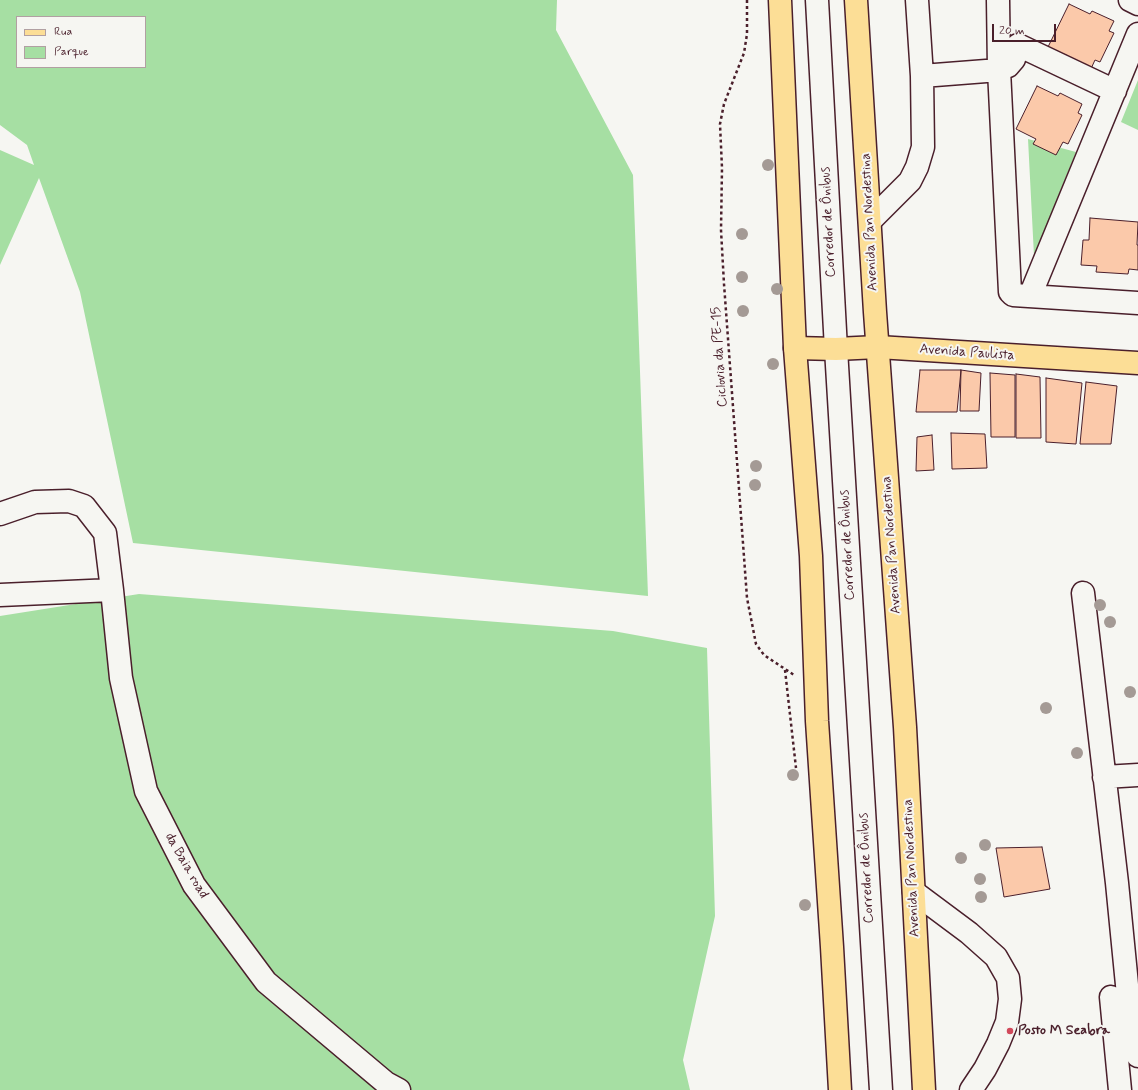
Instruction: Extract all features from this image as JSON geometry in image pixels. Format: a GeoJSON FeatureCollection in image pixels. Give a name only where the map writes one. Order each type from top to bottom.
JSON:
{"type":"FeatureCollection","features":[{"type":"Feature","properties":{"kind":"main road"},"geometry":{"type":"LineString","coordinates":[[780,0],[795,348],[811,556],[817,720],[840,1090]]}},
{"type":"Feature","properties":{"kind":"main road","name":"Avenida Pan Nordestina"},"geometry":{"type":"LineString","coordinates":[[856,0],[904,719],[924,1090]]}},
{"type":"Feature","properties":{"kind":"main road","name":"Avenida Paulista"},"geometry":{"type":"LineString","coordinates":[[795,348],[836,349],[878,347],[1138,363]]}},
{"type":"Feature","properties":{"kind":"street","name":"Corredor de Ônibus"},"geometry":{"type":"LineString","coordinates":[[816,0],[880,1090]]}},
{"type":"Feature","properties":{"kind":"street"},"geometry":{"type":"LineString","coordinates":[[870,221],[910,182],[917,167],[923,147],[922,76],[918,0]]}},
{"type":"Feature","properties":{"kind":"street"},"geometry":{"type":"LineString","coordinates":[[998,0],[999,70],[1010,292],[1013,295],[1138,303]]}},
{"type":"Feature","properties":{"kind":"street"},"geometry":{"type":"LineString","coordinates":[[1130,0],[1138,4]]}},
{"type":"Feature","properties":{"kind":"street"},"geometry":{"type":"LineString","coordinates":[[1030,296],[1138,34]]}},
{"type":"Feature","properties":{"kind":"street"},"geometry":{"type":"LineString","coordinates":[[922,76],[999,70],[1008,66],[1014,59],[1018,45],[1115,91]]}},
{"type":"Feature","properties":{"kind":"street","name":"da Baia road"},"geometry":{"type":"LineString","coordinates":[[0,514],[35,502],[69,501],[84,506],[104,533],[112,590],[121,678],[146,791],[194,885],[266,982],[386,1083],[399,1090]]}},
{"type":"Feature","properties":{"kind":"street"},"geometry":{"type":"LineString","coordinates":[[0,595],[112,590]]}},
{"type":"Feature","properties":{"kind":"street"},"geometry":{"type":"LineString","coordinates":[[1083,593],[1117,883],[1129,1005],[1138,1056]]}},
{"type":"Feature","properties":{"kind":"street"},"geometry":{"type":"LineString","coordinates":[[1104,777],[1138,775]]}},
{"type":"Feature","properties":{"kind":"street"},"geometry":{"type":"LineString","coordinates":[[914,892],[969,933],[996,957],[1008,978],[1010,999],[1007,1022],[988,1063],[971,1090]]}},
{"type":"Feature","properties":{"kind":"street"},"geometry":{"type":"LineString","coordinates":[[1111,997],[1120,1090]]}},
{"type":"Feature","properties":{"kind":"path","name":"Ciclovia da PE-15"},"geometry":{"type":"LineString","coordinates":[[747,0],[747,34],[744,53],[740,67],[724,104],[720,124],[722,176],[721,230],[724,284],[748,598],[756,644],[764,655],[798,677],[815,681]]}},
{"type":"Feature","properties":{"kind":"green space"},"geometry":{"type":"Polygon","coordinates":[[[0,0],[557,0],[556,30],[633,175],[648,596],[133,543],[80,292],[39,178],[0,265],[0,150],[34,165],[27,145],[0,125],[0,0]]]}},
{"type":"Feature","properties":{"kind":"green space"},"geometry":{"type":"Polygon","coordinates":[[[1138,80],[1138,130],[1121,122],[1138,80]]]}},
{"type":"Feature","properties":{"kind":"green space"},"geometry":{"type":"Polygon","coordinates":[[[1028,139],[1076,152],[1034,256],[1028,139]]]}},
{"type":"Feature","properties":{"kind":"green space"},"geometry":{"type":"Polygon","coordinates":[[[139,594],[613,631],[707,648],[715,916],[683,1060],[690,1090],[0,1090],[0,616],[139,594]]]}},
{"type":"Feature","properties":{"kind":"building"},"geometry":{"type":"Polygon","coordinates":[[[1069,4],[1090,14],[1092,11],[1114,21],[1109,31],[1114,33],[1100,62],[1095,60],[1089,73],[1065,61],[1068,56],[1048,47],[1069,4]]]}},
{"type":"Feature","properties":{"kind":"building"},"geometry":{"type":"Polygon","coordinates":[[[1037,86],[1058,96],[1060,93],[1082,104],[1078,113],[1082,115],[1068,144],[1063,142],[1056,155],[1033,144],[1036,139],[1016,129],[1037,86]]]}},
{"type":"Feature","properties":{"kind":"building"},"geometry":{"type":"Polygon","coordinates":[[[1090,218],[1138,222],[1138,270],[1129,269],[1128,274],[1096,272],[1097,266],[1081,265],[1083,240],[1089,240],[1090,218]]]}},
{"type":"Feature","properties":{"kind":"building"},"geometry":{"type":"Polygon","coordinates":[[[920,370],[961,370],[957,412],[916,412],[920,370]]]}},
{"type":"Feature","properties":{"kind":"building"},"geometry":{"type":"Polygon","coordinates":[[[961,370],[981,373],[979,411],[960,411],[961,370]]]}},
{"type":"Feature","properties":{"kind":"building"},"geometry":{"type":"Polygon","coordinates":[[[990,373],[1015,375],[1015,437],[991,437],[990,373]]]}},
{"type":"Feature","properties":{"kind":"building"},"geometry":{"type":"Polygon","coordinates":[[[1016,374],[1040,377],[1041,438],[1016,438],[1016,374]]]}},
{"type":"Feature","properties":{"kind":"building"},"geometry":{"type":"Polygon","coordinates":[[[1046,378],[1082,383],[1076,444],[1046,442],[1046,378]]]}},
{"type":"Feature","properties":{"kind":"building"},"geometry":{"type":"Polygon","coordinates":[[[1086,382],[1117,386],[1111,444],[1080,444],[1086,382]]]}},
{"type":"Feature","properties":{"kind":"building"},"geometry":{"type":"Polygon","coordinates":[[[951,433],[985,434],[987,468],[952,469],[951,433]]]}},
{"type":"Feature","properties":{"kind":"building"},"geometry":{"type":"Polygon","coordinates":[[[932,435],[934,470],[916,471],[917,437],[932,435]]]}},
{"type":"Feature","properties":{"kind":"building"},"geometry":{"type":"Polygon","coordinates":[[[1042,847],[1050,889],[1004,897],[996,848],[1042,847]]]}},
{"type":"Feature","properties":{"kind":"place","name":"Posto M Seabra"},"geometry":{"type":"Point","coordinates":[1010,1031]}}]}
